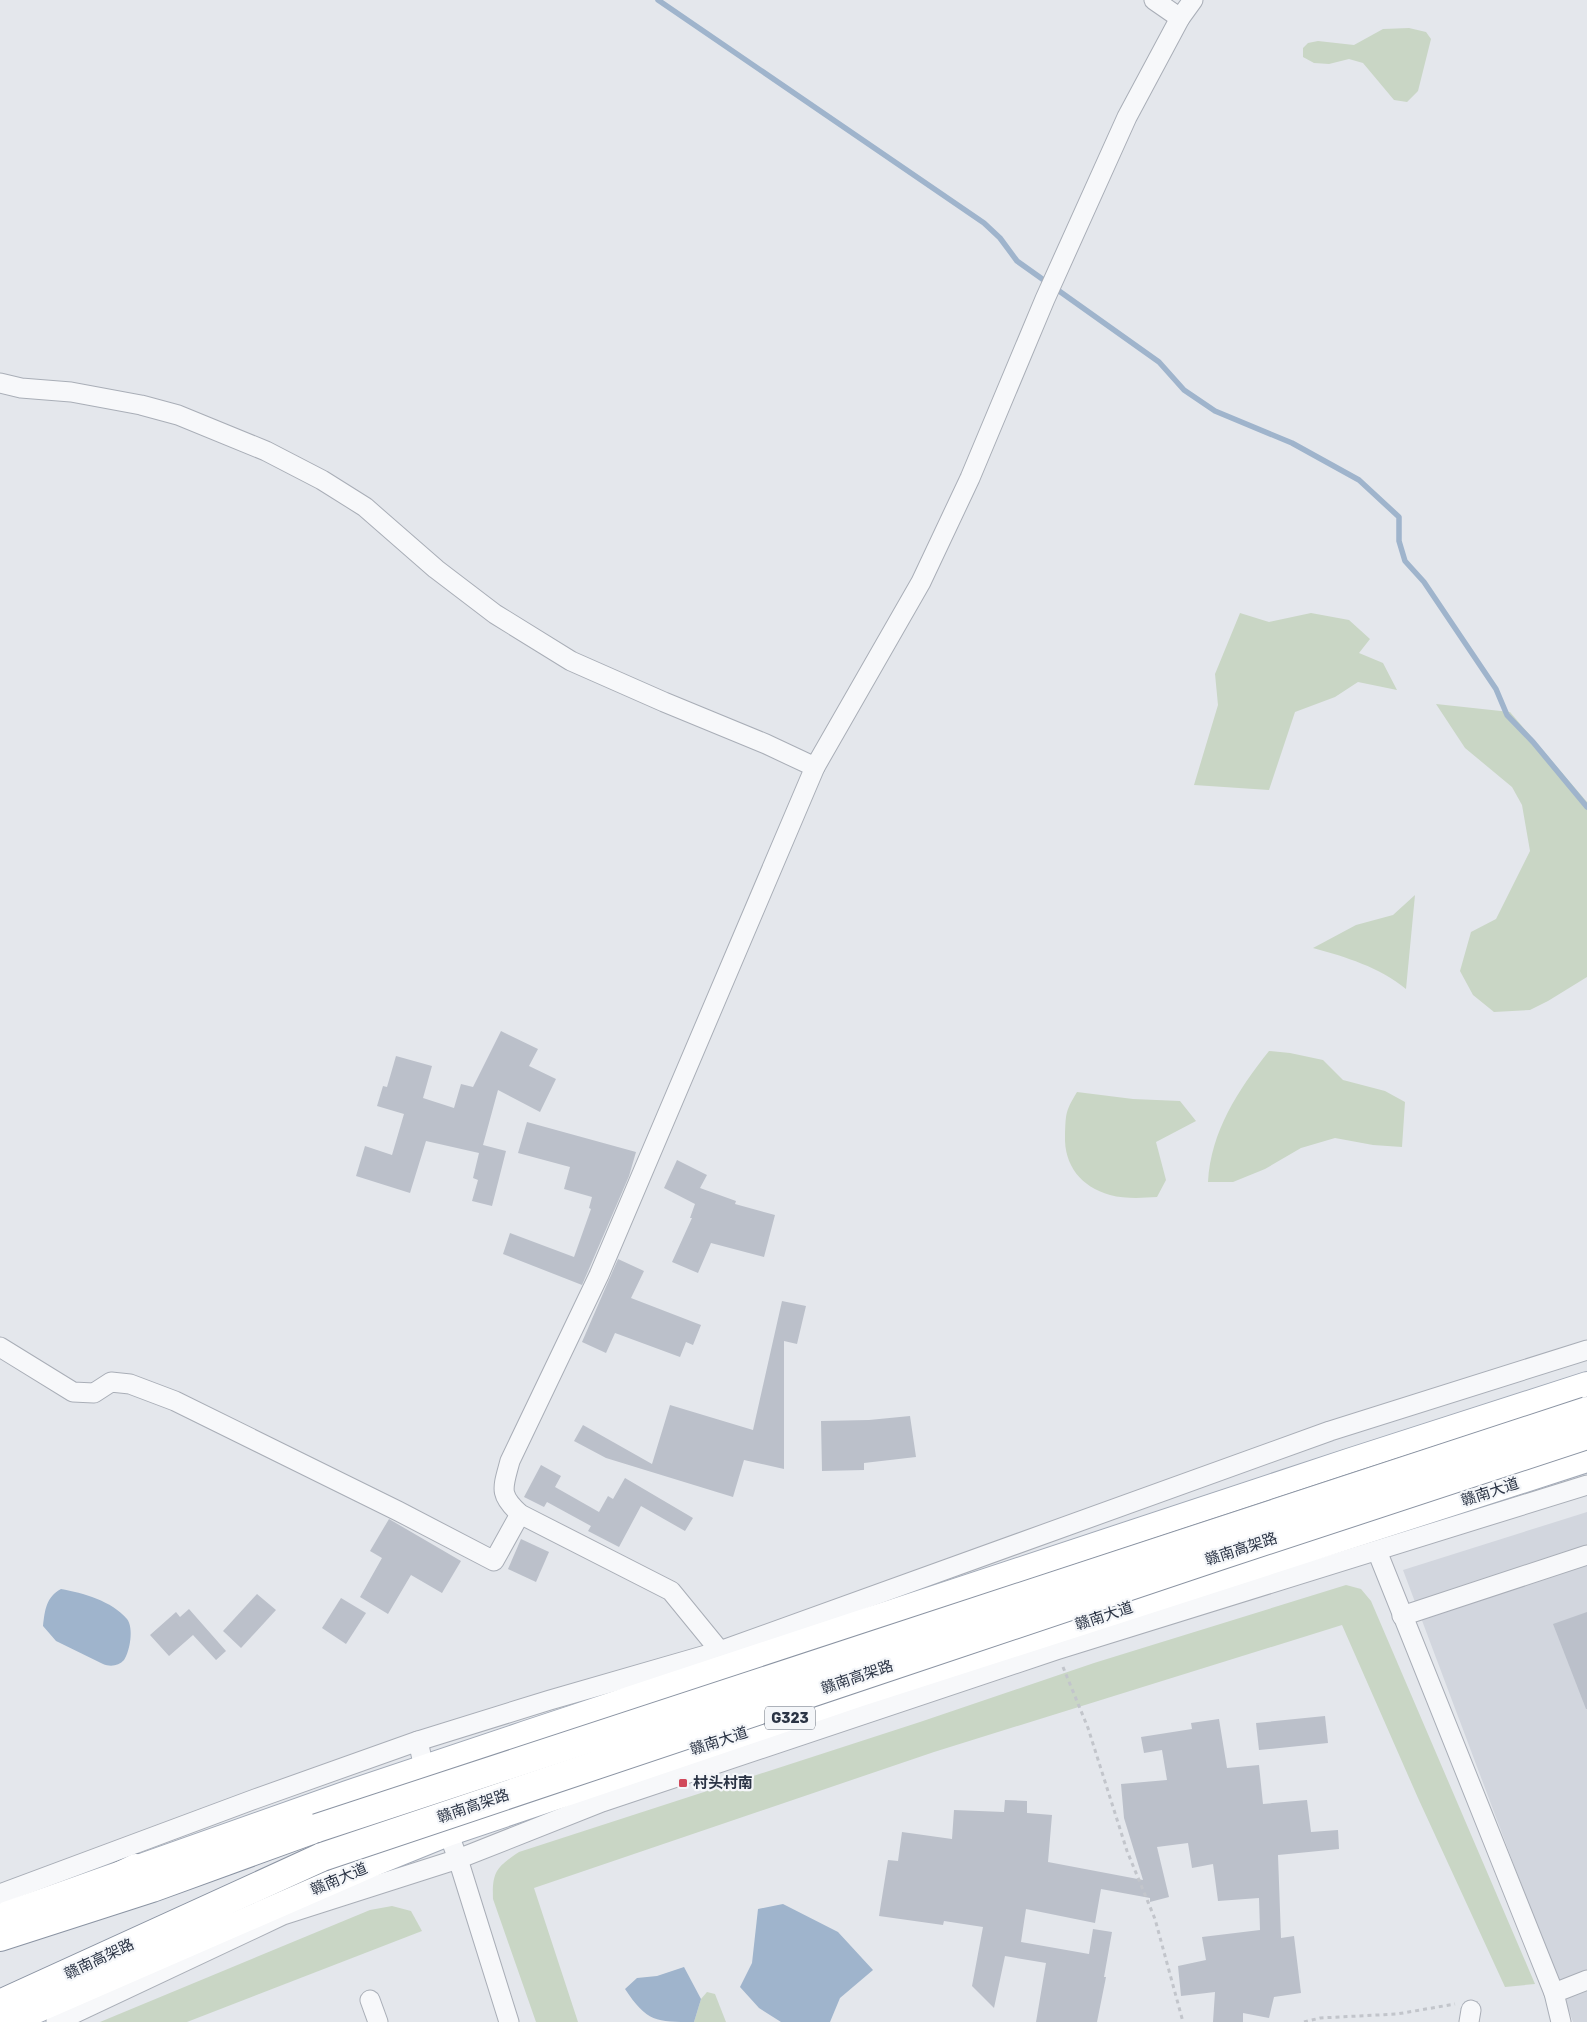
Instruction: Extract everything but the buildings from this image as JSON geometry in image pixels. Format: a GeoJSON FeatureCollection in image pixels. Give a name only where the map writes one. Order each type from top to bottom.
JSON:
{"type":"FeatureCollection","features":[{"type":"Feature","properties":{"kind":"highway","name":"赣南高架路"},"geometry":{"type":"LineString","coordinates":[[0,1936],[152,1888],[317,1828],[1587,1411]]}},
{"type":"Feature","properties":{"kind":"highway","name":"赣南高架路"},"geometry":{"type":"LineString","coordinates":[[0,2004],[322,1857],[1209,1559],[1587,1435]]}},
{"type":"Feature","properties":{"kind":"highway"},"geometry":{"type":"LineString","coordinates":[[0,1936],[136,1868]]}},
{"type":"Feature","properties":{"kind":"main road"},"geometry":{"type":"LineString","coordinates":[[0,1916],[347,1793],[1329,1467],[1587,1384]]}},
{"type":"Feature","properties":{"kind":"main road","name":"赣南大道"},"geometry":{"type":"LineString","coordinates":[[11,2022],[448,1834],[858,1695],[1587,1460]]}},
{"type":"Feature","properties":{"kind":"main road"},"geometry":{"type":"LineString","coordinates":[[526,1733],[551,1798]]}},
{"type":"Feature","properties":{"kind":"main road"},"geometry":{"type":"LineString","coordinates":[[347,1793],[370,1866]]}},
{"type":"Feature","properties":{"kind":"street"},"geometry":{"type":"LineString","coordinates":[[1154,0],[1180,18]]}},
{"type":"Feature","properties":{"kind":"street"},"geometry":{"type":"LineString","coordinates":[[720,1651],[671,1591],[520,1514],[506,1502],[503,1488],[510,1461],[599,1275],[815,767],[921,582],[970,478],[1045,299],[1127,117],[1180,18],[1193,0]]}},
{"type":"Feature","properties":{"kind":"street"},"geometry":{"type":"LineString","coordinates":[[0,383],[21,388],[71,392],[141,405],[178,415],[266,451],[322,480],[365,508],[436,569],[495,614],[572,661],[815,767]]}},
{"type":"Feature","properties":{"kind":"street"},"geometry":{"type":"LineString","coordinates":[[0,1347],[73,1392],[94,1393],[111,1382],[130,1384],[176,1400],[390,1506],[494,1561],[520,1514]]}},
{"type":"Feature","properties":{"kind":"street"},"geometry":{"type":"LineString","coordinates":[[0,1894],[418,1740],[720,1651],[1330,1431],[1587,1350]]}},
{"type":"Feature","properties":{"kind":"street"},"geometry":{"type":"LineString","coordinates":[[56,2022],[284,1915],[458,1859],[602,1802],[1056,1650],[1587,1485]]}},
{"type":"Feature","properties":{"kind":"street"},"geometry":{"type":"LineString","coordinates":[[1377,1551],[1554,1992],[1561,2022]]}},
{"type":"Feature","properties":{"kind":"street"},"geometry":{"type":"LineString","coordinates":[[1402,1616],[1587,1555]]}},
{"type":"Feature","properties":{"kind":"street"},"geometry":{"type":"LineString","coordinates":[[418,1740],[424,1768],[458,1859],[509,2022]]}},
{"type":"Feature","properties":{"kind":"street"},"geometry":{"type":"LineString","coordinates":[[1554,1992],[1587,1980]]}},
{"type":"Feature","properties":{"kind":"street"},"geometry":{"type":"LineString","coordinates":[[370,2000],[378,2022]]}},
{"type":"Feature","properties":{"kind":"path"},"geometry":{"type":"LineString","coordinates":[[1056,1650],[1088,1728],[1127,1851],[1155,1919],[1183,2022]]}},
{"type":"Feature","properties":{"kind":"path"},"geometry":{"type":"LineString","coordinates":[[1304,2022],[1320,2018],[1397,2014],[1451,2003],[1465,2005],[1470,2016]]}},
{"type":"Feature","properties":{"kind":"shaded area"},"geometry":{"type":"Polygon","coordinates":[[[1587,1512],[1587,2022],[1573,2022],[1403,1570],[1587,1512]]]}},
{"type":"Feature","properties":{"kind":"green space"},"geometry":{"type":"Polygon","coordinates":[[[1409,28],[1426,32],[1431,39],[1418,91],[1407,102],[1394,100],[1363,63],[1349,59],[1329,64],[1314,63],[1303,57],[1303,48],[1308,43],[1318,41],[1354,45],[1383,29],[1409,28]]]}},
{"type":"Feature","properties":{"kind":"green space"},"geometry":{"type":"Polygon","coordinates":[[[1240,613],[1269,622],[1311,613],[1349,620],[1370,639],[1359,653],[1383,663],[1397,690],[1358,682],[1335,697],[1295,712],[1269,790],[1194,785],[1218,705],[1215,674],[1240,613]]]}},
{"type":"Feature","properties":{"kind":"green space"},"geometry":{"type":"Polygon","coordinates":[[[1436,704],[1510,712],[1587,802],[1587,977],[1530,1010],[1494,1012],[1473,995],[1460,971],[1471,932],[1496,919],[1530,851],[1522,805],[1512,787],[1465,748],[1436,704]]]}},
{"type":"Feature","properties":{"kind":"green space"},"geometry":{"type":"Polygon","coordinates":[[[1415,895],[1406,989],[1396,981],[1373,969],[1350,959],[1313,948],[1356,925],[1393,915],[1415,895]]]}},
{"type":"Feature","properties":{"kind":"green space"},"geometry":{"type":"Polygon","coordinates":[[[1269,1051],[1323,1060],[1343,1080],[1385,1091],[1405,1102],[1402,1147],[1373,1145],[1335,1138],[1301,1148],[1265,1169],[1233,1182],[1208,1182],[1210,1163],[1220,1128],[1237,1096],[1269,1051]]]}},
{"type":"Feature","properties":{"kind":"green space"},"geometry":{"type":"Polygon","coordinates":[[[1077,1092],[1133,1099],[1180,1101],[1196,1121],[1156,1142],[1166,1180],[1157,1197],[1128,1198],[1110,1195],[1091,1186],[1076,1173],[1065,1147],[1065,1136],[1067,1113],[1077,1092]]]}},
{"type":"Feature","properties":{"kind":"green space"},"geometry":{"type":"Polygon","coordinates":[[[1346,1585],[1361,1589],[1371,1601],[1535,1984],[1505,1987],[1418,1798],[1342,1625],[934,1752],[534,1888],[578,2022],[536,2022],[493,1899],[497,1871],[519,1852],[920,1722],[1094,1663],[1346,1585]]]}},
{"type":"Feature","properties":{"kind":"green space"},"geometry":{"type":"Polygon","coordinates":[[[392,1906],[411,1911],[422,1931],[187,2022],[100,2022],[370,1910],[392,1906]]]}},
{"type":"Feature","properties":{"kind":"green space"},"geometry":{"type":"Polygon","coordinates":[[[707,1992],[715,1994],[726,2022],[694,2022],[701,1999],[707,1992]]]}},
{"type":"Feature","properties":{"kind":"water"},"geometry":{"type":"Polygon","coordinates":[[[61,1589],[88,1596],[105,1603],[127,1619],[130,1628],[130,1640],[126,1656],[120,1664],[103,1664],[56,1641],[43,1626],[49,1600],[61,1589]]]}},
{"type":"Feature","properties":{"kind":"water"},"geometry":{"type":"Polygon","coordinates":[[[783,1904],[838,1932],[873,1970],[840,1998],[830,2022],[781,2022],[759,2008],[740,1987],[752,1963],[758,1909],[783,1904]]]}},
{"type":"Feature","properties":{"kind":"water"},"geometry":{"type":"Polygon","coordinates":[[[684,1967],[701,1999],[694,2022],[654,2018],[640,2008],[625,1989],[637,1978],[657,1976],[684,1967]]]}},
{"type":"Feature","properties":{"kind":"waterway"},"geometry":{"type":"LineString","coordinates":[[658,0],[984,223],[1000,238],[1017,261],[1159,362],[1184,390],[1215,411],[1292,443],[1359,480],[1399,517],[1399,541],[1405,561],[1424,582],[1496,689],[1507,715],[1533,742],[1587,807]]}},
{"type":"Feature","properties":{"kind":"place","name":"村头村南"},"geometry":{"type":"Point","coordinates":[683,1783]}}]}
